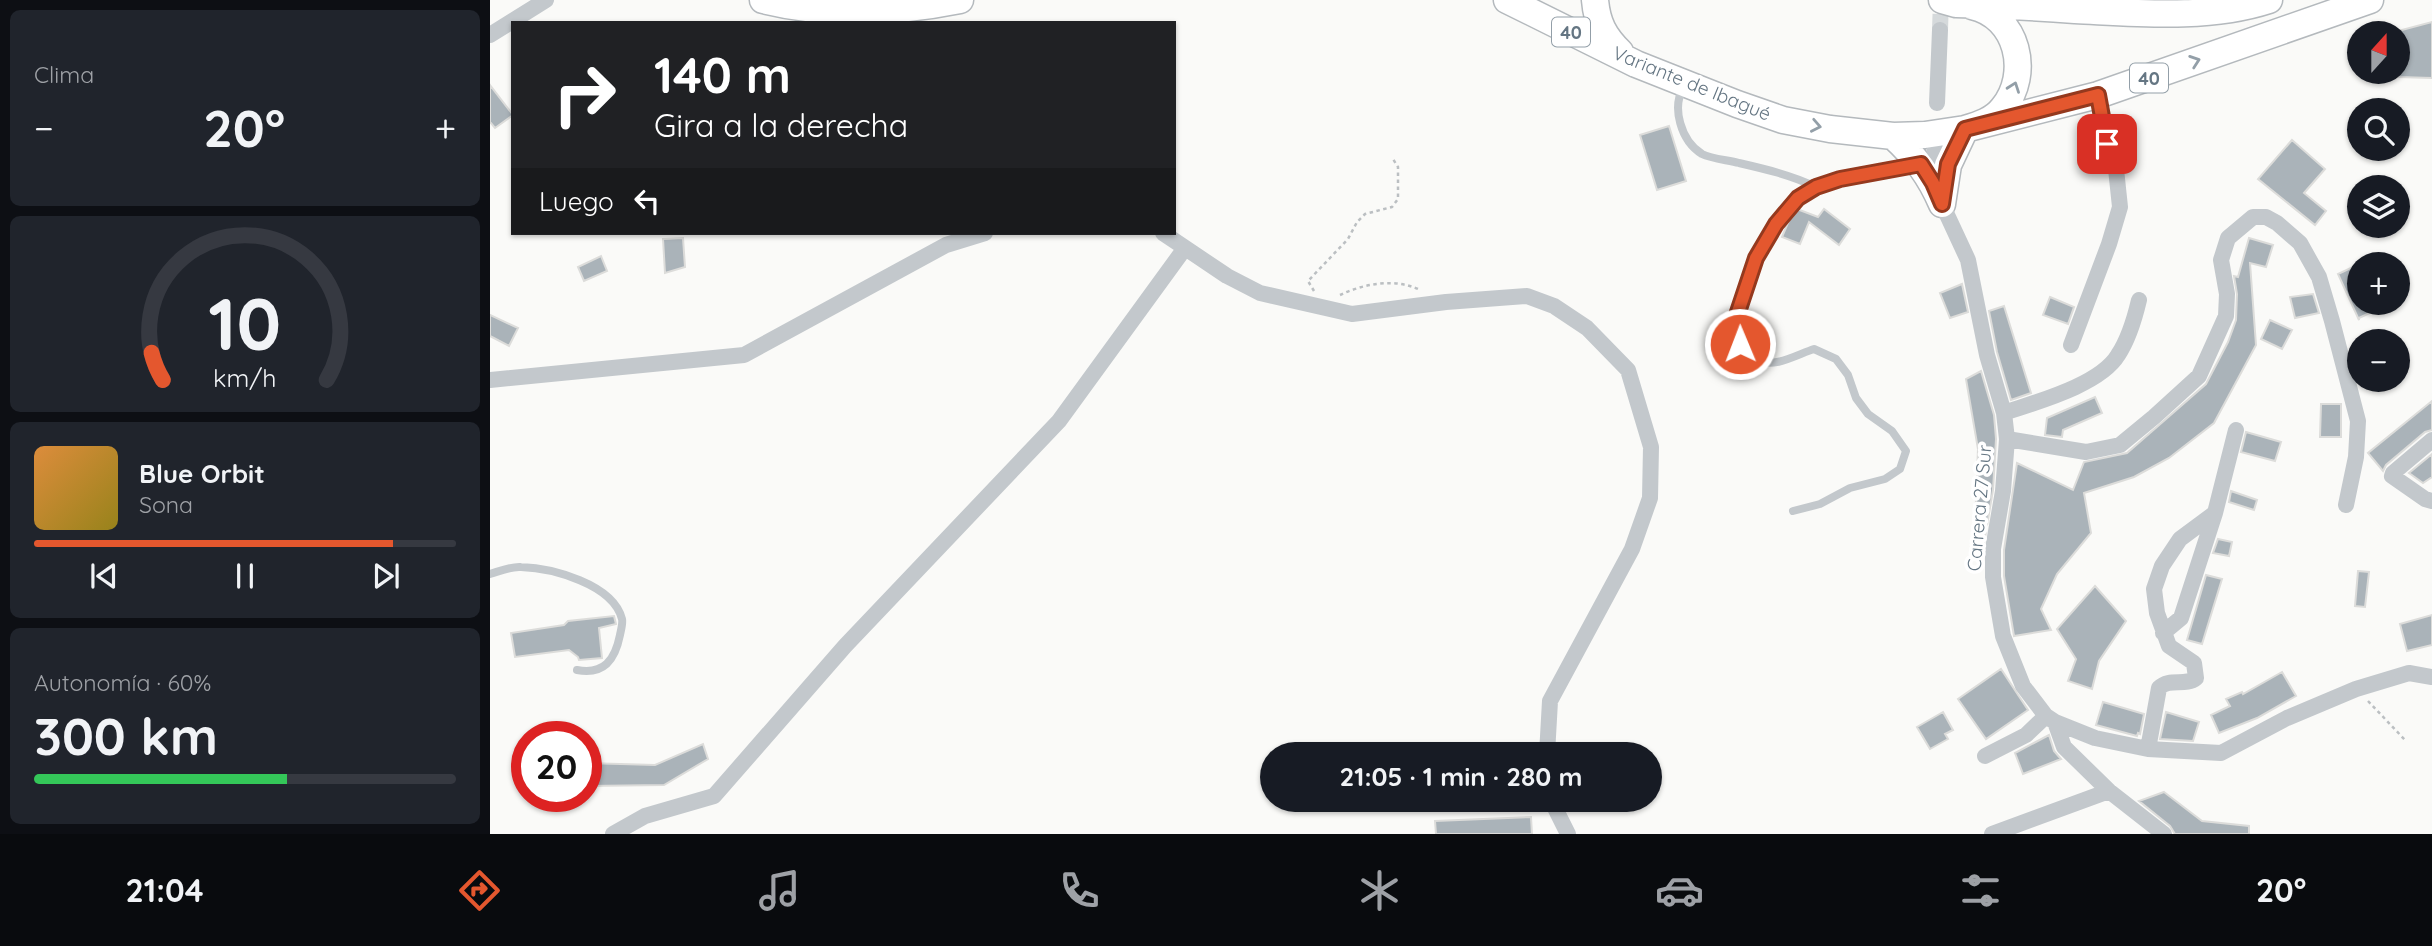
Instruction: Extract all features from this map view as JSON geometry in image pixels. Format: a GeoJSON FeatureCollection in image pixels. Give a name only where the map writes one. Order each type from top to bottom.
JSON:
{"type":"FeatureCollection","features":[{"type":"Feature","properties":{"kind":"highway"},"geometry":{"type":"LineString","coordinates":[[763,0],[822,11],[888,10],[960,0]]}},
{"type":"Feature","properties":{"kind":"highway","name":"Variante de Ibagué"},"geometry":{"type":"LineString","coordinates":[[1507,0],[1636,64],[1783,120],[1829,129],[1893,136],[1925,135],[1965,129],[2098,95],[2370,0]]}},
{"type":"Feature","properties":{"kind":"highway"},"geometry":{"type":"LineString","coordinates":[[1595,0],[1597,18],[1606,38],[1636,64]]}},
{"type":"Feature","properties":{"kind":"highway"},"geometry":{"type":"LineString","coordinates":[[1949,2],[2152,14],[2255,5],[2269,0]]}},
{"type":"Feature","properties":{"kind":"highway"},"geometry":{"type":"LineString","coordinates":[[1942,204],[1948,164],[1965,129],[1985,123],[2002,110],[2013,93],[2019,73],[2017,52],[2009,33],[1995,18],[1977,7],[1949,2]]}},
{"type":"Feature","properties":{"kind":"highway"},"geometry":{"type":"LineString","coordinates":[[1893,136],[1928,154],[1933,183],[1942,204]]}},
{"type":"Feature","properties":{"kind":"street"},"geometry":{"type":"LineString","coordinates":[[512,21],[546,0]]}},
{"type":"Feature","properties":{"kind":"street"},"geometry":{"type":"LineString","coordinates":[[490,35],[511,22]]}},
{"type":"Feature","properties":{"kind":"street"},"geometry":{"type":"LineString","coordinates":[[1937,103],[1940,30]]}},
{"type":"Feature","properties":{"kind":"street"},"geometry":{"type":"LineString","coordinates":[[2071,345],[2120,207],[2116,169],[2107,144],[2098,95]]}},
{"type":"Feature","properties":{"kind":"street","name":"Carrera 27 Sur"},"geometry":{"type":"LineString","coordinates":[[1942,204],[1968,260],[1987,355],[2004,413],[2007,439],[2003,491],[1993,549],[1993,577],[2003,636],[2023,686],[2050,719],[2064,747],[2109,792],[2164,834]]}},
{"type":"Feature","properties":{"kind":"street"},"geometry":{"type":"LineString","coordinates":[[2007,439],[2086,452],[2120,445],[2199,376],[2226,316],[2227,294],[2221,260],[2228,238],[2253,218],[2266,217],[2300,243],[2319,277],[2358,421],[2356,457],[2346,505]]}},
{"type":"Feature","properties":{"kind":"street"},"geometry":{"type":"LineString","coordinates":[[490,380],[744,355],[946,245],[978,235]]}},
{"type":"Feature","properties":{"kind":"street"},"geometry":{"type":"LineString","coordinates":[[1166,235],[1227,276],[1260,293],[1352,314],[1446,302],[1527,296],[1554,306],[1587,328],[1628,370],[1651,447],[1650,498],[1632,549],[1549,701],[1547,742]]}},
{"type":"Feature","properties":{"kind":"street"},"geometry":{"type":"LineString","coordinates":[[613,834],[645,816],[714,796],[845,646],[1059,421],[1185,248]]}},
{"type":"Feature","properties":{"kind":"street"},"geometry":{"type":"LineString","coordinates":[[2004,413],[2070,390],[2107,369],[2118,355],[2139,300]]}},
{"type":"Feature","properties":{"kind":"street"},"geometry":{"type":"LineString","coordinates":[[2163,633],[2182,618],[2215,513],[2236,430]]}},
{"type":"Feature","properties":{"kind":"street"},"geometry":{"type":"LineString","coordinates":[[2432,440],[2392,476],[2432,501]]}},
{"type":"Feature","properties":{"kind":"street"},"geometry":{"type":"LineString","coordinates":[[2148,749],[2159,688],[2166,682],[2191,682],[2196,678],[2196,666],[2169,646],[2157,613],[2154,589],[2162,566],[2180,539],[2215,513]]}},
{"type":"Feature","properties":{"kind":"street"},"geometry":{"type":"LineString","coordinates":[[1985,756],[2050,719],[2095,738],[2148,749],[2221,753],[2287,718],[2356,689],[2409,673],[2432,677]]}},
{"type":"Feature","properties":{"kind":"street"},"geometry":{"type":"LineString","coordinates":[[1992,834],[2109,792]]}},
{"type":"Feature","properties":{"kind":"street"},"geometry":{"type":"LineString","coordinates":[[1557,812],[1568,834]]}},
{"type":"Feature","properties":{"kind":"lane"},"geometry":{"type":"LineString","coordinates":[[1686,85],[1682,89],[1677,108],[1681,127],[1691,144],[1703,154],[1775,172],[1816,187]]}},
{"type":"Feature","properties":{"kind":"lane"},"geometry":{"type":"LineString","coordinates":[[1793,512],[1819,504],[1850,488],[1885,479],[1900,469],[1906,451],[1892,431],[1868,414],[1856,398],[1848,375],[1836,359],[1814,349],[1780,362],[1759,361],[1740,344],[1736,318],[1756,258],[1776,224],[1798,198],[1816,187],[1928,154]]}},
{"type":"Feature","properties":{"kind":"lane"},"geometry":{"type":"LineString","coordinates":[[490,574],[519,566],[565,574],[601,592],[614,606],[622,619],[618,645],[613,656],[606,665],[589,672],[577,670]]}},
{"type":"Feature","properties":{"kind":"path"},"geometry":{"type":"LineString","coordinates":[[1314,292],[1308,281],[1348,239],[1357,222],[1365,214],[1392,207],[1398,199],[1398,166],[1393,159]]}},
{"type":"Feature","properties":{"kind":"path"},"geometry":{"type":"LineString","coordinates":[[1337,296],[1354,289],[1388,282],[1412,287],[1446,302]]}},
{"type":"Feature","properties":{"kind":"path"},"geometry":{"type":"LineString","coordinates":[[2356,689],[2406,741]]}},
{"type":"Feature","properties":{"kind":"building"},"geometry":{"type":"Polygon","coordinates":[[[2432,22],[2432,78],[2410,77],[2410,28],[2432,22]]]}},
{"type":"Feature","properties":{"kind":"building"},"geometry":{"type":"Polygon","coordinates":[[[490,85],[511,112],[511,116],[495,128],[490,122],[490,85]]]}},
{"type":"Feature","properties":{"kind":"building"},"geometry":{"type":"Polygon","coordinates":[[[1669,126],[1686,181],[1657,190],[1640,135],[1669,126]]]}},
{"type":"Feature","properties":{"kind":"building"},"geometry":{"type":"Polygon","coordinates":[[[2292,140],[2325,169],[2304,193],[2326,211],[2315,225],[2258,179],[2292,140]]]}},
{"type":"Feature","properties":{"kind":"building"},"geometry":{"type":"Polygon","coordinates":[[[1797,209],[1818,217],[1824,209],[1850,229],[1839,245],[1809,222],[1800,244],[1782,237],[1797,209]]]}},
{"type":"Feature","properties":{"kind":"building"},"geometry":{"type":"Polygon","coordinates":[[[683,238],[685,267],[665,273],[663,239],[683,238]]]}},
{"type":"Feature","properties":{"kind":"building"},"geometry":{"type":"Polygon","coordinates":[[[2249,238],[2273,245],[2266,267],[2250,263],[2256,345],[2214,423],[2169,458],[2134,477],[2084,493],[2091,533],[2057,574],[2041,609],[2051,630],[2014,636],[2004,576],[2004,550],[2017,463],[2073,490],[2084,462],[2127,453],[2206,384],[2236,320],[2237,294],[2234,276],[2238,277],[2249,238]]]}},
{"type":"Feature","properties":{"kind":"building"},"geometry":{"type":"Polygon","coordinates":[[[601,256],[607,271],[584,281],[578,267],[601,256]]]}},
{"type":"Feature","properties":{"kind":"building"},"geometry":{"type":"Polygon","coordinates":[[[2347,270],[2347,294],[2338,274],[2347,270]]]}},
{"type":"Feature","properties":{"kind":"building"},"geometry":{"type":"Polygon","coordinates":[[[1962,284],[1968,312],[1950,318],[1940,293],[1962,284]]]}},
{"type":"Feature","properties":{"kind":"building"},"geometry":{"type":"Polygon","coordinates":[[[2313,294],[2319,313],[2295,318],[2290,297],[2313,294]]]}},
{"type":"Feature","properties":{"kind":"building"},"geometry":{"type":"Polygon","coordinates":[[[2050,297],[2074,307],[2068,324],[2043,315],[2050,297]]]}},
{"type":"Feature","properties":{"kind":"building"},"geometry":{"type":"Polygon","coordinates":[[[2004,306],[2031,393],[2011,400],[1989,311],[2004,306]]]}},
{"type":"Feature","properties":{"kind":"building"},"geometry":{"type":"Polygon","coordinates":[[[490,315],[518,328],[509,346],[490,336],[490,315]]]}},
{"type":"Feature","properties":{"kind":"building"},"geometry":{"type":"Polygon","coordinates":[[[2270,320],[2292,330],[2282,349],[2261,339],[2270,320]]]}},
{"type":"Feature","properties":{"kind":"building"},"geometry":{"type":"Polygon","coordinates":[[[1981,371],[1994,415],[1996,439],[1993,490],[1983,549],[1974,548],[1978,449],[1966,379],[1981,371]]]}},
{"type":"Feature","properties":{"kind":"building"},"geometry":{"type":"Polygon","coordinates":[[[2095,397],[2102,413],[2063,430],[2062,437],[2045,435],[2047,418],[2095,397]]]}},
{"type":"Feature","properties":{"kind":"building"},"geometry":{"type":"Polygon","coordinates":[[[2432,401],[2432,430],[2425,432],[2386,465],[2383,471],[2368,453],[2432,401]]]}},
{"type":"Feature","properties":{"kind":"building"},"geometry":{"type":"Polygon","coordinates":[[[2321,404],[2341,404],[2341,437],[2320,437],[2321,404]]]}},
{"type":"Feature","properties":{"kind":"building"},"geometry":{"type":"Polygon","coordinates":[[[2246,432],[2281,442],[2275,461],[2241,452],[2246,432]]]}},
{"type":"Feature","properties":{"kind":"building"},"geometry":{"type":"Polygon","coordinates":[[[2432,454],[2432,477],[2423,483],[2409,473],[2432,454]]]}},
{"type":"Feature","properties":{"kind":"building"},"geometry":{"type":"Polygon","coordinates":[[[2231,491],[2257,500],[2254,510],[2229,502],[2231,491]]]}},
{"type":"Feature","properties":{"kind":"building"},"geometry":{"type":"Polygon","coordinates":[[[2218,539],[2232,542],[2229,556],[2213,553],[2218,539]]]}},
{"type":"Feature","properties":{"kind":"building"},"geometry":{"type":"Polygon","coordinates":[[[2358,571],[2369,572],[2365,607],[2355,606],[2358,571]]]}},
{"type":"Feature","properties":{"kind":"building"},"geometry":{"type":"Polygon","coordinates":[[[2206,575],[2222,579],[2202,644],[2187,640],[2206,575]]]}},
{"type":"Feature","properties":{"kind":"building"},"geometry":{"type":"Polygon","coordinates":[[[2095,586],[2126,621],[2099,661],[2092,689],[2068,681],[2076,659],[2057,629],[2095,586]]]}},
{"type":"Feature","properties":{"kind":"building"},"geometry":{"type":"Polygon","coordinates":[[[2432,615],[2432,645],[2407,651],[2400,624],[2432,615]]]}},
{"type":"Feature","properties":{"kind":"building"},"geometry":{"type":"Polygon","coordinates":[[[614,616],[616,624],[599,628],[602,658],[579,660],[569,650],[515,657],[511,633],[564,625],[568,621],[614,616]]]}},
{"type":"Feature","properties":{"kind":"building"},"geometry":{"type":"Polygon","coordinates":[[[2001,669],[2028,710],[1986,739],[1958,699],[2001,669]]]}},
{"type":"Feature","properties":{"kind":"building"},"geometry":{"type":"Polygon","coordinates":[[[2282,672],[2296,696],[2257,718],[2219,733],[2211,715],[2230,706],[2226,699],[2242,692],[2243,694],[2282,672]]]}},
{"type":"Feature","properties":{"kind":"building"},"geometry":{"type":"Polygon","coordinates":[[[2103,702],[2144,714],[2140,734],[2137,736],[2096,725],[2103,702]]]}},
{"type":"Feature","properties":{"kind":"building"},"geometry":{"type":"Polygon","coordinates":[[[1943,712],[1953,730],[1945,734],[1948,739],[1930,749],[1917,727],[1943,712]]]}},
{"type":"Feature","properties":{"kind":"building"},"geometry":{"type":"Polygon","coordinates":[[[2166,712],[2199,722],[2193,741],[2160,739],[2166,712]]]}},
{"type":"Feature","properties":{"kind":"building"},"geometry":{"type":"Polygon","coordinates":[[[2049,735],[2054,751],[2061,759],[2023,774],[2015,753],[2049,735]]]}},
{"type":"Feature","properties":{"kind":"building"},"geometry":{"type":"Polygon","coordinates":[[[703,744],[708,759],[664,785],[602,786],[602,763],[655,765],[703,744]]]}},
{"type":"Feature","properties":{"kind":"building"},"geometry":{"type":"Polygon","coordinates":[[[2164,792],[2202,821],[2249,826],[2249,834],[2175,834],[2170,826],[2139,801],[2164,792]]]}},
{"type":"Feature","properties":{"kind":"building"},"geometry":{"type":"Polygon","coordinates":[[[1531,817],[1532,834],[1436,834],[1435,821],[1531,817]]]}},
{"type":"Feature","properties":{"kind":"tunnel"},"geometry":{"type":"LineString","coordinates":[[1940,30],[1941,0]]}},
{"type":"Feature","properties":{"kind":"route"},"geometry":{"type":"LineString","coordinates":[[1740,344],[1736,318],[1756,258],[1776,224],[1798,198],[1816,187],[1840,179],[1921,164],[1942,204],[1948,164],[1965,129],[2098,95],[2107,144]]}}]}
